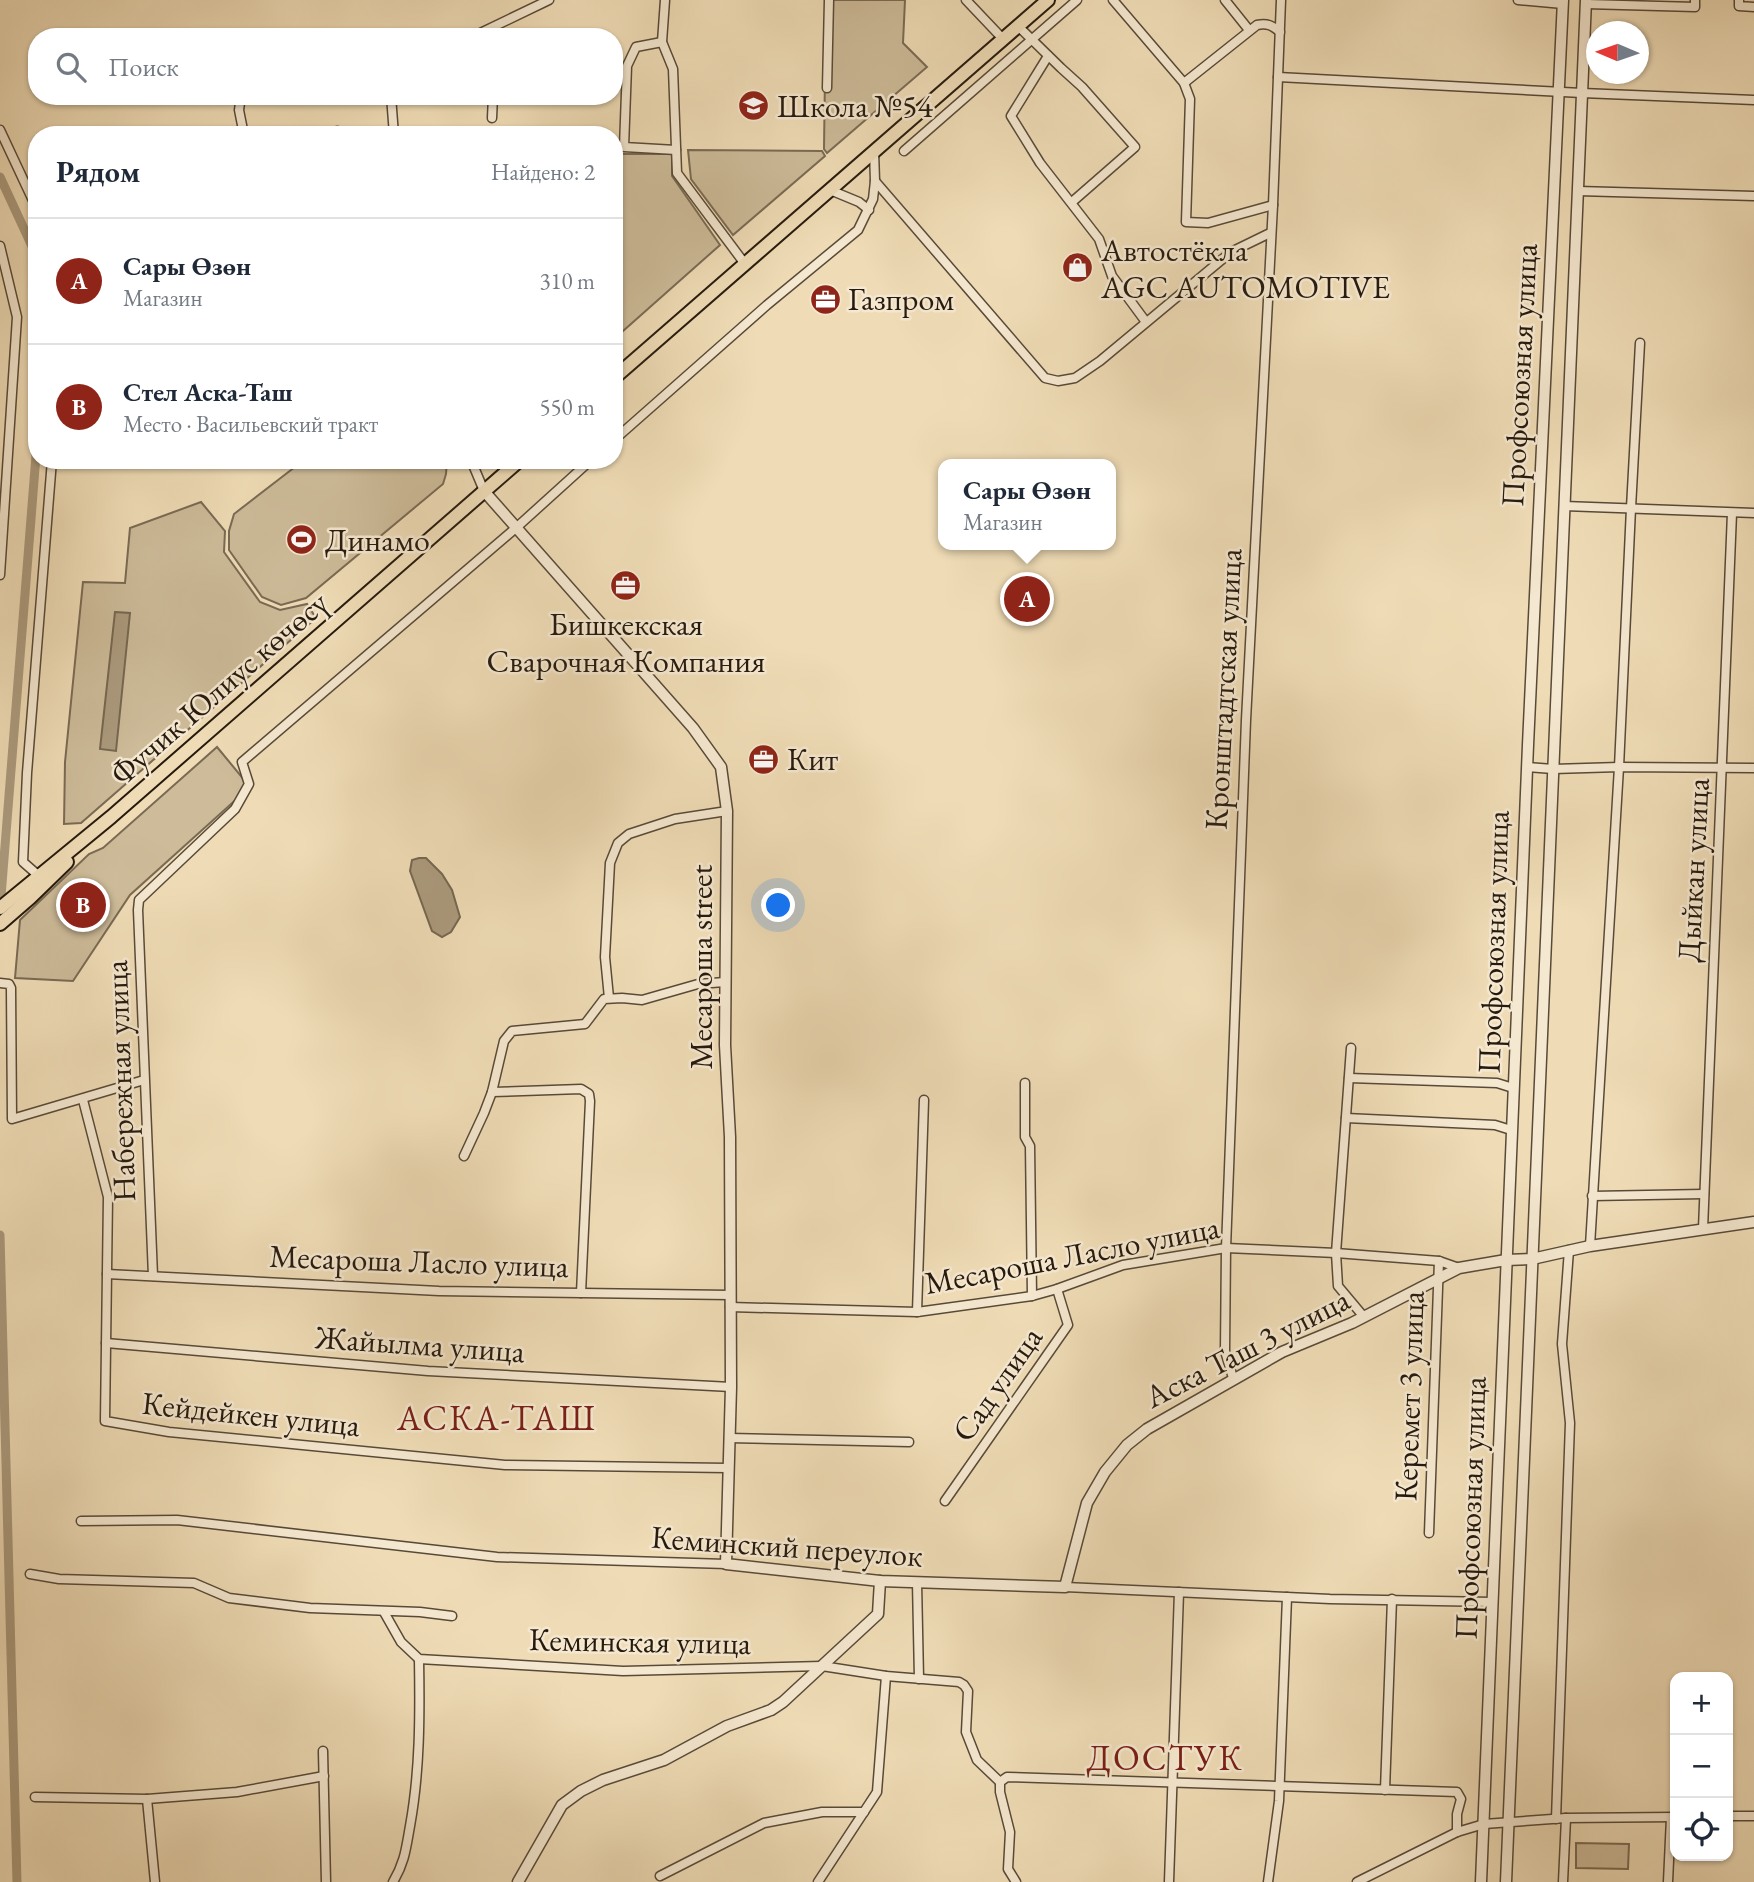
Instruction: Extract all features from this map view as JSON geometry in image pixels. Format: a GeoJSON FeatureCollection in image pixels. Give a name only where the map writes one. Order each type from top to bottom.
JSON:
{"type":"FeatureCollection","features":[{"type":"Feature","properties":{"kind":"main road"},"geometry":{"type":"LineString","coordinates":[[623,370],[1048,0]]}},
{"type":"Feature","properties":{"kind":"main road","name":"Фучик Юлиус көчөсү"},"geometry":{"type":"LineString","coordinates":[[111,817],[510,469]]}},
{"type":"Feature","properties":{"kind":"main road"},"geometry":{"type":"LineString","coordinates":[[0,908],[111,817]]}},
{"type":"Feature","properties":{"kind":"main road"},"geometry":{"type":"LineString","coordinates":[[0,924],[28,901],[111,817]]}},
{"type":"Feature","properties":{"kind":"street"},"geometry":{"type":"LineString","coordinates":[[500,28],[550,0]]}},
{"type":"Feature","properties":{"kind":"street"},"geometry":{"type":"LineString","coordinates":[[665,0],[662,42],[673,69],[677,173],[745,264]]}},
{"type":"Feature","properties":{"kind":"street"},"geometry":{"type":"LineString","coordinates":[[827,88],[829,0]]}},
{"type":"Feature","properties":{"kind":"street"},"geometry":{"type":"LineString","coordinates":[[966,0],[1003,39]]}},
{"type":"Feature","properties":{"kind":"street"},"geometry":{"type":"LineString","coordinates":[[904,151],[1077,0]]}},
{"type":"Feature","properties":{"kind":"street"},"geometry":{"type":"LineString","coordinates":[[1113,0],[1184,83],[1191,99],[1186,222],[1208,223],[1273,205]]}},
{"type":"Feature","properties":{"kind":"street"},"geometry":{"type":"LineString","coordinates":[[1225,0],[1249,30]]}},
{"type":"Feature","properties":{"kind":"street","name":"Кронштадтская улица"},"geometry":{"type":"LineString","coordinates":[[1233,1378],[1225,1351],[1226,1248],[1245,719],[1273,205],[1281,0]]}},
{"type":"Feature","properties":{"kind":"street","name":"Профсоюзная улица"},"geometry":{"type":"LineString","coordinates":[[1481,1882],[1511,1130],[1563,2],[1518,0]]}},
{"type":"Feature","properties":{"kind":"street","name":"Профсоюзная улица"},"geometry":{"type":"LineString","coordinates":[[1506,1882],[1586,2],[1695,6],[1695,0]]}},
{"type":"Feature","properties":{"kind":"street"},"geometry":{"type":"LineString","coordinates":[[1739,0],[1739,6],[1754,7]]}},
{"type":"Feature","properties":{"kind":"street"},"geometry":{"type":"LineString","coordinates":[[1184,83],[1257,25],[1265,23],[1280,32]]}},
{"type":"Feature","properties":{"kind":"street"},"geometry":{"type":"LineString","coordinates":[[1018,26],[1082,87],[1135,147],[1072,202]]}},
{"type":"Feature","properties":{"kind":"street"},"geometry":{"type":"LineString","coordinates":[[662,42],[636,47],[627,66],[624,147],[676,150]]}},
{"type":"Feature","properties":{"kind":"street"},"geometry":{"type":"LineString","coordinates":[[1048,56],[1011,116],[1040,163],[1099,239],[1112,276],[1146,322]]}},
{"type":"Feature","properties":{"kind":"street"},"geometry":{"type":"LineString","coordinates":[[1278,77],[1754,100]]}},
{"type":"Feature","properties":{"kind":"street"},"geometry":{"type":"LineString","coordinates":[[240,105],[242,126]]}},
{"type":"Feature","properties":{"kind":"street"},"geometry":{"type":"LineString","coordinates":[[392,105],[393,126]]}},
{"type":"Feature","properties":{"kind":"street"},"geometry":{"type":"LineString","coordinates":[[492,118],[493,105]]}},
{"type":"Feature","properties":{"kind":"street"},"geometry":{"type":"LineString","coordinates":[[0,130],[28,190]]}},
{"type":"Feature","properties":{"kind":"street"},"geometry":{"type":"LineString","coordinates":[[623,432],[767,305],[858,230],[873,199],[874,151]]}},
{"type":"Feature","properties":{"kind":"street"},"geometry":{"type":"LineString","coordinates":[[875,181],[1045,378],[1058,381],[1075,378],[1100,361],[1231,252],[1270,233]]}},
{"type":"Feature","properties":{"kind":"street"},"geometry":{"type":"LineString","coordinates":[[830,190],[859,202],[869,211]]}},
{"type":"Feature","properties":{"kind":"street"},"geometry":{"type":"LineString","coordinates":[[1578,191],[1754,196]]}},
{"type":"Feature","properties":{"kind":"street"},"geometry":{"type":"LineString","coordinates":[[0,248],[17,317],[0,575]]}},
{"type":"Feature","properties":{"kind":"street"},"geometry":{"type":"LineString","coordinates":[[1590,1246],[1619,767],[1640,343]]}},
{"type":"Feature","properties":{"kind":"street"},"geometry":{"type":"LineString","coordinates":[[39,876],[23,862],[27,773],[51,469]]}},
{"type":"Feature","properties":{"kind":"street","name":"Месароша street"},"geometry":{"type":"LineString","coordinates":[[475,469],[484,491],[693,728],[721,766],[727,811],[724,1045],[730,1137],[731,1387],[726,1564]]}},
{"type":"Feature","properties":{"kind":"street"},"geometry":{"type":"LineString","coordinates":[[517,527],[581,469]]}},
{"type":"Feature","properties":{"kind":"street"},"geometry":{"type":"LineString","coordinates":[[1564,506],[1754,513]]}},
{"type":"Feature","properties":{"kind":"street","name":"Дыйкан улица"},"geometry":{"type":"LineString","coordinates":[[1703,1230],[1732,513]]}},
{"type":"Feature","properties":{"kind":"street","name":"Набережная улица"},"geometry":{"type":"LineString","coordinates":[[153,1276],[139,900],[234,809],[249,784],[242,762],[517,527]]}},
{"type":"Feature","properties":{"kind":"street"},"geometry":{"type":"LineString","coordinates":[[1527,767],[1754,768]]}},
{"type":"Feature","properties":{"kind":"street"},"geometry":{"type":"LineString","coordinates":[[609,998],[605,957],[610,863],[618,842],[629,834],[675,819],[727,811]]}},
{"type":"Feature","properties":{"kind":"street"},"geometry":{"type":"LineString","coordinates":[[464,1156],[492,1092],[503,1041],[512,1031],[586,1024],[604,999],[642,1000],[698,984],[725,982]]}},
{"type":"Feature","properties":{"kind":"street"},"geometry":{"type":"LineString","coordinates":[[2,983],[9,984],[11,988],[12,1119],[144,1080]]}},
{"type":"Feature","properties":{"kind":"street"},"geometry":{"type":"LineString","coordinates":[[1351,1048],[1336,1253],[1338,1286],[1364,1317]]}},
{"type":"Feature","properties":{"kind":"street"},"geometry":{"type":"LineString","coordinates":[[1349,1078],[1497,1083],[1513,1088]]}},
{"type":"Feature","properties":{"kind":"street"},"geometry":{"type":"LineString","coordinates":[[1025,1083],[1025,1137],[1030,1146],[1032,1296]]}},
{"type":"Feature","properties":{"kind":"street"},"geometry":{"type":"LineString","coordinates":[[492,1092],[581,1089],[589,1094],[581,1293]]}},
{"type":"Feature","properties":{"kind":"street","name":"Набережная улица"},"geometry":{"type":"LineString","coordinates":[[83,1100],[108,1197],[105,1421]]}},
{"type":"Feature","properties":{"kind":"street"},"geometry":{"type":"LineString","coordinates":[[917,1312],[924,1100]]}},
{"type":"Feature","properties":{"kind":"street"},"geometry":{"type":"LineString","coordinates":[[1346,1118],[1495,1125],[1511,1130]]}},
{"type":"Feature","properties":{"kind":"street"},"geometry":{"type":"LineString","coordinates":[[1592,1196],[1704,1194]]}},
{"type":"Feature","properties":{"kind":"street","name":"Месароша Ласло улица"},"geometry":{"type":"LineString","coordinates":[[730,1307],[917,1312],[1032,1296],[1123,1265],[1226,1248],[1439,1261],[1458,1268],[1506,1260],[1532,1259],[1590,1246],[1754,1222]]}},
{"type":"Feature","properties":{"kind":"street"},"geometry":{"type":"LineString","coordinates":[[1556,1819],[1570,1423],[1562,1344],[1569,1250]]}},
{"type":"Feature","properties":{"kind":"street","name":"Керемет 3 улица"},"geometry":{"type":"LineString","coordinates":[[1429,1533],[1439,1261]]}},
{"type":"Feature","properties":{"kind":"street","name":"Аска Таш 3 улица"},"geometry":{"type":"LineString","coordinates":[[1065,1587],[1087,1503],[1105,1472],[1127,1445],[1147,1429],[1233,1378],[1282,1352],[1364,1317],[1458,1268]]}},
{"type":"Feature","properties":{"kind":"street","name":"Месароша Ласло улица"},"geometry":{"type":"LineString","coordinates":[[107,1274],[439,1291],[730,1294]]}},
{"type":"Feature","properties":{"kind":"street","name":"Сад улица"},"geometry":{"type":"LineString","coordinates":[[945,1501],[1068,1325],[1057,1289]]}},
{"type":"Feature","properties":{"kind":"street","name":"Жайылма улица"},"geometry":{"type":"LineString","coordinates":[[106,1343],[428,1371],[731,1387]]}},
{"type":"Feature","properties":{"kind":"street","name":"Кейдейкен улица"},"geometry":{"type":"LineString","coordinates":[[105,1421],[169,1432],[505,1465],[728,1468]]}},
{"type":"Feature","properties":{"kind":"street","name":"Сад улица"},"geometry":{"type":"LineString","coordinates":[[729,1438],[909,1442]]}},
{"type":"Feature","properties":{"kind":"street","name":"Кеминский переулок"},"geometry":{"type":"LineString","coordinates":[[81,1521],[177,1520],[497,1557],[726,1564],[880,1581],[1492,1602]]}},
{"type":"Feature","properties":{"kind":"street"},"geometry":{"type":"LineString","coordinates":[[30,1574],[59,1578],[194,1583],[229,1598],[310,1608],[420,1612],[452,1616]]}},
{"type":"Feature","properties":{"kind":"street"},"geometry":{"type":"LineString","coordinates":[[518,1882],[562,1805],[603,1780],[664,1760],[727,1726],[771,1710],[783,1702],[878,1614],[880,1581]]}},
{"type":"Feature","properties":{"kind":"street"},"geometry":{"type":"LineString","coordinates":[[917,1582],[919,1678]]}},
{"type":"Feature","properties":{"kind":"street"},"geometry":{"type":"LineString","coordinates":[[1169,1882],[1179,1592]]}},
{"type":"Feature","properties":{"kind":"street"},"geometry":{"type":"LineString","coordinates":[[1268,1882],[1280,1786],[1287,1597]]}},
{"type":"Feature","properties":{"kind":"street"},"geometry":{"type":"LineString","coordinates":[[1385,1790],[1392,1599]]}},
{"type":"Feature","properties":{"kind":"street"},"geometry":{"type":"LineString","coordinates":[[384,1612],[401,1642],[419,1659],[420,1727],[415,1797],[403,1866],[393,1882]]}},
{"type":"Feature","properties":{"kind":"street","name":"Кеминская улица"},"geometry":{"type":"LineString","coordinates":[[419,1659],[623,1671],[822,1666],[886,1676],[959,1682],[968,1691],[966,1732],[977,1760],[1000,1783]]}},
{"type":"Feature","properties":{"kind":"street"},"geometry":{"type":"LineString","coordinates":[[818,1882],[877,1793],[886,1676]]}},
{"type":"Feature","properties":{"kind":"street"},"geometry":{"type":"LineString","coordinates":[[323,1751],[326,1882]]}},
{"type":"Feature","properties":{"kind":"street"},"geometry":{"type":"LineString","coordinates":[[35,1797],[147,1800],[237,1793],[324,1776]]}},
{"type":"Feature","properties":{"kind":"street"},"geometry":{"type":"LineString","coordinates":[[1016,1882],[1008,1870],[1010,1832],[1000,1792],[1000,1783],[1007,1777],[1457,1792],[1461,1799],[1457,1814],[1457,1832]]}},
{"type":"Feature","properties":{"kind":"street"},"geometry":{"type":"LineString","coordinates":[[147,1800],[155,1882]]}},
{"type":"Feature","properties":{"kind":"street"},"geometry":{"type":"LineString","coordinates":[[660,1876],[764,1823],[822,1812],[864,1812]]}},
{"type":"Feature","properties":{"kind":"street"},"geometry":{"type":"LineString","coordinates":[[1733,1816],[1754,1816]]}},
{"type":"Feature","properties":{"kind":"street"},"geometry":{"type":"LineString","coordinates":[[1563,1882],[1566,1818]]}},
{"type":"Feature","properties":{"kind":"street"},"geometry":{"type":"LineString","coordinates":[[1357,1882],[1457,1832],[1484,1824],[1566,1818],[1670,1818]]}},
{"type":"Feature","properties":{"kind":"street"},"geometry":{"type":"LineString","coordinates":[[1668,1882],[1670,1856]]}},
{"type":"Feature","properties":{"kind":"shaded area"},"geometry":{"type":"Polygon","coordinates":[[[826,0],[905,0],[903,43],[927,67],[827,153],[824,149],[826,0]]]}},
{"type":"Feature","properties":{"kind":"shaded area"},"geometry":{"type":"Polygon","coordinates":[[[688,150],[822,151],[825,156],[733,235],[691,179],[688,150]]]}},
{"type":"Feature","properties":{"kind":"shaded area"},"geometry":{"type":"Polygon","coordinates":[[[623,154],[672,154],[672,176],[720,245],[623,331],[623,154]]]}},
{"type":"Feature","properties":{"kind":"shaded area","name":"Динамо"},"geometry":{"type":"Polygon","coordinates":[[[292,469],[446,469],[443,484],[306,598],[281,605],[262,597],[229,550],[229,531],[234,514],[292,469]]]}},
{"type":"Feature","properties":{"kind":"shaded area"},"geometry":{"type":"Polygon","coordinates":[[[201,502],[225,531],[224,552],[260,602],[280,610],[307,604],[316,618],[81,823],[64,824],[65,762],[83,582],[125,583],[130,528],[201,502]]]}},
{"type":"Feature","properties":{"kind":"shaded area"},"geometry":{"type":"Polygon","coordinates":[[[115,612],[130,613],[116,751],[100,749],[115,612]]]}},
{"type":"Feature","properties":{"kind":"shaded area"},"geometry":{"type":"Polygon","coordinates":[[[217,747],[250,787],[130,895],[73,981],[15,978],[20,920],[89,854],[103,848],[217,747]]]}},
{"type":"Feature","properties":{"kind":"shaded area"},"geometry":{"type":"Polygon","coordinates":[[[426,858],[442,874],[452,890],[460,917],[451,932],[442,937],[432,931],[410,871],[412,860],[426,858]]]}},
{"type":"Feature","properties":{"kind":"shaded area"},"geometry":{"type":"Polygon","coordinates":[[[1576,1843],[1629,1844],[1628,1869],[1576,1868],[1576,1843]]]}},
{"type":"Feature","properties":{"kind":"waterway"},"geometry":{"type":"LineString","coordinates":[[0,177],[28,238]]}},
{"type":"Feature","properties":{"kind":"waterway"},"geometry":{"type":"LineString","coordinates":[[0,909],[35,469]]}},
{"type":"Feature","properties":{"kind":"waterway"},"geometry":{"type":"LineString","coordinates":[[0,1235],[17,1882]]}},
{"type":"Feature","properties":{"kind":"place","name":"Школа №54"},"geometry":{"type":"Point","coordinates":[754,106]}},
{"type":"Feature","properties":{"kind":"place","name":"Автостёкла AGC AUTOMOTIVE"},"geometry":{"type":"Point","coordinates":[1078,268]}},
{"type":"Feature","properties":{"kind":"place","name":"Газпром"},"geometry":{"type":"Point","coordinates":[825,299]}},
{"type":"Feature","properties":{"kind":"place","name":"Динамо"},"geometry":{"type":"Point","coordinates":[302,540]}},
{"type":"Feature","properties":{"kind":"place","name":"Бишкекская Сварочная Компания"},"geometry":{"type":"Point","coordinates":[626,585]}},
{"type":"Feature","properties":{"kind":"place","name":"Сары Өзөн"},"geometry":{"type":"Point","coordinates":[1027,599]}},
{"type":"Feature","properties":{"kind":"place","name":"Кит"},"geometry":{"type":"Point","coordinates":[764,759]}},
{"type":"Feature","properties":{"kind":"place","name":"Стел Аска-Таш"},"geometry":{"type":"Point","coordinates":[83,905]}},
{"type":"Feature","properties":{"kind":"district","name":"АСКА-ТАШ"},"geometry":{"type":"Point","coordinates":[497,1418]}},
{"type":"Feature","properties":{"kind":"district","name":"ДОСТУК"},"geometry":{"type":"Point","coordinates":[1165,1758]}}]}
